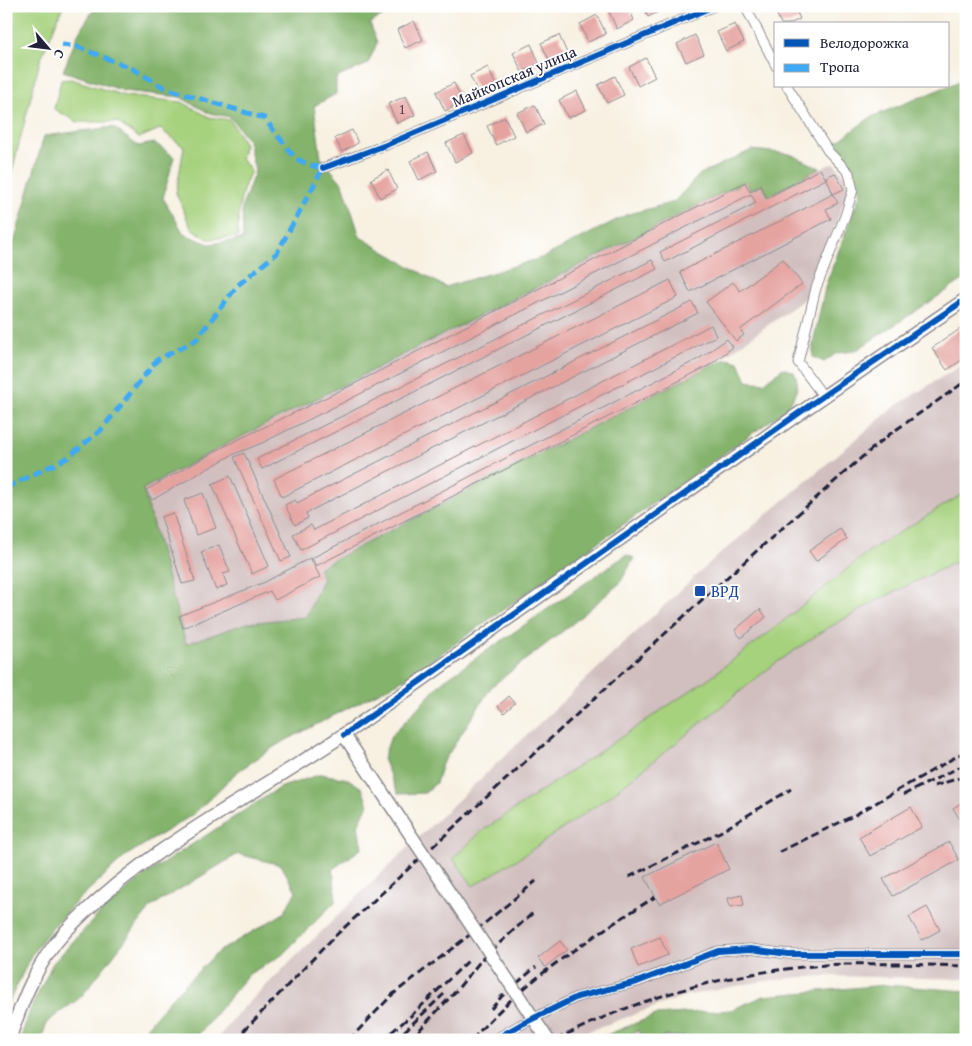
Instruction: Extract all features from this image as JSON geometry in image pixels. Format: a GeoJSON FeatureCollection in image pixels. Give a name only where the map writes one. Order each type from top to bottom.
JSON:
{"type":"FeatureCollection","features":[{"type":"Feature","properties":{"kind":"main road"},"geometry":{"type":"LineString","coordinates":[[9,1040],[19,1009],[31,982],[46,956],[64,933],[136,869],[190,830],[344,734],[823,396],[966,299]]}},
{"type":"Feature","properties":{"kind":"main road"},"geometry":{"type":"LineString","coordinates":[[344,734],[548,1040]]}},
{"type":"Feature","properties":{"kind":"street","name":"Майкопская улица"},"geometry":{"type":"LineString","coordinates":[[323,168],[386,145],[714,6]]}},
{"type":"Feature","properties":{"kind":"street"},"geometry":{"type":"LineString","coordinates":[[744,6],[774,62]]}},
{"type":"Feature","properties":{"kind":"street"},"geometry":{"type":"LineString","coordinates":[[788,88],[828,151],[849,173],[854,190],[846,216],[816,288],[798,362],[823,396]]}},
{"type":"Feature","properties":{"kind":"street"},"geometry":{"type":"LineString","coordinates":[[494,1040],[520,1024],[577,997],[637,982],[718,951],[750,950],[788,954],[966,954]]}},
{"type":"Feature","properties":{"kind":"shaded area"},"geometry":{"type":"Polygon","coordinates":[[[834,163],[845,176],[849,190],[806,298],[712,365],[318,568],[323,578],[306,617],[247,623],[186,644],[143,489],[227,444],[746,181],[762,184],[768,196],[820,168],[834,163]]]}},
{"type":"Feature","properties":{"kind":"shaded area"},"geometry":{"type":"Polygon","coordinates":[[[966,362],[966,979],[826,976],[752,983],[685,996],[589,1031],[574,1040],[216,1040],[237,1014],[402,853],[706,566],[894,407],[966,362]]]}},
{"type":"Feature","properties":{"kind":"shaded area"},"geometry":{"type":"Polygon","coordinates":[[[638,1030],[645,1040],[620,1040],[638,1030]]]}},
{"type":"Feature","properties":{"kind":"shaded area"},"geometry":{"type":"Polygon","coordinates":[[[667,1036],[692,1037],[694,1040],[655,1040],[667,1036]]]}},
{"type":"Feature","properties":{"kind":"green space"},"geometry":{"type":"Polygon","coordinates":[[[6,6],[63,6],[40,61],[6,195],[6,6]]]}},
{"type":"Feature","properties":{"kind":"green space"},"geometry":{"type":"Polygon","coordinates":[[[96,6],[393,6],[392,11],[370,23],[377,43],[368,64],[336,78],[336,94],[314,106],[321,158],[343,184],[360,237],[445,287],[544,257],[626,215],[674,202],[700,174],[752,150],[790,154],[820,168],[768,196],[762,184],[750,190],[746,181],[227,444],[143,489],[186,644],[247,623],[306,617],[323,578],[318,568],[712,365],[727,359],[739,362],[747,381],[764,383],[783,368],[794,372],[797,383],[796,393],[784,411],[408,677],[277,745],[237,772],[194,814],[127,855],[78,900],[52,928],[32,954],[6,1008],[6,271],[44,136],[113,127],[138,146],[155,143],[174,157],[163,198],[184,234],[209,244],[243,239],[242,207],[255,171],[248,140],[230,117],[209,113],[180,97],[124,91],[63,71],[79,32],[96,6]]]}},
{"type":"Feature","properties":{"kind":"green space"},"geometry":{"type":"Polygon","coordinates":[[[966,78],[966,278],[855,351],[837,353],[824,362],[813,357],[813,343],[826,284],[861,192],[847,161],[834,144],[871,117],[943,88],[950,88],[950,85],[966,78]]]}},
{"type":"Feature","properties":{"kind":"green space"},"geometry":{"type":"Polygon","coordinates":[[[71,79],[125,96],[182,102],[209,117],[230,120],[245,144],[241,158],[251,171],[240,204],[238,237],[208,239],[191,228],[176,193],[184,147],[160,129],[139,138],[117,122],[77,122],[54,109],[61,80],[71,79]]]}},
{"type":"Feature","properties":{"kind":"green space"},"geometry":{"type":"Polygon","coordinates":[[[966,492],[966,557],[878,600],[823,631],[773,665],[610,796],[521,857],[473,886],[453,858],[482,831],[709,678],[770,632],[869,551],[966,492]]]}},
{"type":"Feature","properties":{"kind":"green space"},"geometry":{"type":"Polygon","coordinates":[[[626,555],[634,558],[620,583],[572,624],[492,686],[442,764],[436,783],[425,793],[398,794],[383,759],[391,736],[443,681],[626,555]]]}},
{"type":"Feature","properties":{"kind":"green space"},"geometry":{"type":"Polygon","coordinates":[[[321,774],[348,779],[362,788],[368,805],[358,825],[362,848],[333,869],[336,901],[282,955],[249,974],[194,1040],[136,1040],[171,998],[218,952],[284,913],[296,891],[281,865],[238,854],[152,906],[81,997],[47,1022],[41,1040],[20,1040],[30,1010],[53,963],[99,914],[142,877],[279,788],[321,774]]]}},
{"type":"Feature","properties":{"kind":"green space"},"geometry":{"type":"Polygon","coordinates":[[[885,985],[966,991],[966,1040],[694,1040],[692,1037],[667,1036],[655,1040],[645,1040],[638,1030],[620,1040],[594,1040],[656,1015],[731,1010],[764,996],[885,985]]]}},
{"type":"Feature","properties":{"kind":"building"},"geometry":{"type":"Polygon","coordinates":[[[615,6],[628,6],[634,20],[617,29],[608,10],[615,6]]]}},
{"type":"Feature","properties":{"kind":"building"},"geometry":{"type":"Polygon","coordinates":[[[643,6],[665,6],[666,8],[648,17],[643,6]]]}},
{"type":"Feature","properties":{"kind":"building"},"geometry":{"type":"Polygon","coordinates":[[[778,6],[794,6],[800,19],[793,22],[780,22],[774,8],[778,6]]]}},
{"type":"Feature","properties":{"kind":"building"},"geometry":{"type":"Polygon","coordinates":[[[597,15],[606,34],[588,42],[580,24],[597,15]]]}},
{"type":"Feature","properties":{"kind":"building"},"geometry":{"type":"Polygon","coordinates":[[[414,21],[423,40],[405,48],[397,30],[414,21]]]}},
{"type":"Feature","properties":{"kind":"building"},"geometry":{"type":"Polygon","coordinates":[[[735,24],[744,42],[726,51],[717,32],[735,24]]]}},
{"type":"Feature","properties":{"kind":"building"},"geometry":{"type":"Polygon","coordinates":[[[559,35],[567,53],[550,62],[541,43],[559,35]]]}},
{"type":"Feature","properties":{"kind":"building"},"geometry":{"type":"Polygon","coordinates":[[[695,35],[704,54],[686,62],[677,44],[695,35]]]}},
{"type":"Feature","properties":{"kind":"building"},"geometry":{"type":"Polygon","coordinates":[[[531,44],[539,63],[522,72],[513,53],[531,44]]]}},
{"type":"Feature","properties":{"kind":"building"},"geometry":{"type":"Polygon","coordinates":[[[646,58],[655,77],[638,86],[629,67],[646,58]]]}},
{"type":"Feature","properties":{"kind":"building"},"geometry":{"type":"Polygon","coordinates":[[[488,67],[496,86],[479,94],[470,76],[488,67]]]}},
{"type":"Feature","properties":{"kind":"building"},"geometry":{"type":"Polygon","coordinates":[[[615,76],[624,95],[607,103],[598,85],[615,76]]]}},
{"type":"Feature","properties":{"kind":"building"},"geometry":{"type":"Polygon","coordinates":[[[454,83],[463,102],[445,111],[436,92],[454,83]]]}},
{"type":"Feature","properties":{"kind":"building"},"geometry":{"type":"Polygon","coordinates":[[[577,91],[586,110],[568,118],[559,100],[577,91]]]}},
{"type":"Feature","properties":{"kind":"building"},"geometry":{"type":"Polygon","coordinates":[[[406,96],[415,115],[397,123],[388,104],[406,96]]]}},
{"type":"Feature","properties":{"kind":"building"},"geometry":{"type":"Polygon","coordinates":[[[535,105],[544,124],[526,132],[517,113],[535,105]]]}},
{"type":"Feature","properties":{"kind":"building"},"geometry":{"type":"Polygon","coordinates":[[[505,117],[514,136],[496,145],[487,126],[505,117]]]}},
{"type":"Feature","properties":{"kind":"building"},"geometry":{"type":"Polygon","coordinates":[[[352,130],[358,143],[342,152],[335,138],[352,130]]]}},
{"type":"Feature","properties":{"kind":"building"},"geometry":{"type":"Polygon","coordinates":[[[464,135],[473,153],[455,162],[446,143],[464,135]]]}},
{"type":"Feature","properties":{"kind":"building"},"geometry":{"type":"Polygon","coordinates":[[[428,152],[437,171],[419,180],[410,161],[428,152]]]}},
{"type":"Feature","properties":{"kind":"building"},"geometry":{"type":"Polygon","coordinates":[[[820,169],[826,179],[665,262],[660,252],[756,203],[751,194],[364,392],[262,443],[232,455],[152,500],[146,490],[227,445],[358,382],[745,182],[750,192],[761,186],[767,198],[820,169]]]}},
{"type":"Feature","properties":{"kind":"building"},"geometry":{"type":"Polygon","coordinates":[[[388,170],[397,189],[380,198],[371,179],[388,170]]]}},
{"type":"Feature","properties":{"kind":"building"},"geometry":{"type":"Polygon","coordinates":[[[835,173],[844,189],[833,194],[826,177],[835,173]]]}},
{"type":"Feature","properties":{"kind":"building"},"geometry":{"type":"Polygon","coordinates":[[[833,194],[838,203],[826,209],[831,219],[690,292],[680,272],[833,194]]]}},
{"type":"Feature","properties":{"kind":"building"},"geometry":{"type":"Polygon","coordinates":[[[783,259],[802,284],[740,330],[744,335],[736,341],[706,302],[733,282],[740,291],[783,259]]]}},
{"type":"Feature","properties":{"kind":"building"},"geometry":{"type":"Polygon","coordinates":[[[652,260],[657,269],[262,469],[257,459],[652,260]]]}},
{"type":"Feature","properties":{"kind":"building"},"geometry":{"type":"Polygon","coordinates":[[[670,280],[678,297],[282,497],[274,479],[670,280]]]}},
{"type":"Feature","properties":{"kind":"building"},"geometry":{"type":"Polygon","coordinates":[[[692,302],[698,313],[306,513],[308,518],[295,525],[285,505],[295,500],[297,503],[692,302]]]}},
{"type":"Feature","properties":{"kind":"building"},"geometry":{"type":"Polygon","coordinates":[[[711,325],[716,336],[301,550],[293,534],[311,525],[314,530],[711,325]]]}},
{"type":"Feature","properties":{"kind":"building"},"geometry":{"type":"Polygon","coordinates":[[[966,325],[966,357],[947,370],[932,348],[966,325]]]}},
{"type":"Feature","properties":{"kind":"building"},"geometry":{"type":"Polygon","coordinates":[[[727,339],[733,347],[710,365],[316,566],[312,558],[700,358],[727,339]]]}},
{"type":"Feature","properties":{"kind":"building"},"geometry":{"type":"Polygon","coordinates":[[[244,453],[291,557],[281,561],[234,457],[244,453]]]}},
{"type":"Feature","properties":{"kind":"building"},"geometry":{"type":"Polygon","coordinates":[[[230,476],[269,566],[252,574],[212,484],[230,476]]]}},
{"type":"Feature","properties":{"kind":"building"},"geometry":{"type":"Polygon","coordinates":[[[203,493],[216,528],[196,535],[184,500],[203,493]]]}},
{"type":"Feature","properties":{"kind":"building"},"geometry":{"type":"Polygon","coordinates":[[[173,513],[195,581],[182,584],[161,517],[173,513]]]}},
{"type":"Feature","properties":{"kind":"building"},"geometry":{"type":"Polygon","coordinates":[[[840,529],[847,539],[816,561],[809,551],[840,529]]]}},
{"type":"Feature","properties":{"kind":"building"},"geometry":{"type":"Polygon","coordinates":[[[219,545],[230,572],[223,574],[227,585],[216,590],[201,552],[219,545]]]}},
{"type":"Feature","properties":{"kind":"building"},"geometry":{"type":"Polygon","coordinates":[[[310,558],[320,577],[275,600],[270,591],[183,628],[179,616],[265,582],[310,558]]]}},
{"type":"Feature","properties":{"kind":"building"},"geometry":{"type":"Polygon","coordinates":[[[760,609],[766,617],[741,638],[735,630],[760,609]]]}},
{"type":"Feature","properties":{"kind":"building"},"geometry":{"type":"Polygon","coordinates":[[[509,696],[515,703],[504,713],[498,706],[509,696]]]}},
{"type":"Feature","properties":{"kind":"building"},"geometry":{"type":"Polygon","coordinates":[[[966,800],[966,830],[953,808],[966,800]]]}},
{"type":"Feature","properties":{"kind":"building"},"geometry":{"type":"Polygon","coordinates":[[[911,807],[922,827],[870,856],[859,837],[911,807]]]}},
{"type":"Feature","properties":{"kind":"building"},"geometry":{"type":"Polygon","coordinates":[[[716,842],[729,869],[659,904],[645,877],[716,842]]]}},
{"type":"Feature","properties":{"kind":"building"},"geometry":{"type":"Polygon","coordinates":[[[949,842],[959,860],[893,896],[883,879],[949,842]]]}},
{"type":"Feature","properties":{"kind":"building"},"geometry":{"type":"Polygon","coordinates":[[[742,895],[744,905],[730,907],[728,898],[742,895]]]}},
{"type":"Feature","properties":{"kind":"building"},"geometry":{"type":"Polygon","coordinates":[[[927,907],[940,930],[922,940],[909,917],[927,907]]]}},
{"type":"Feature","properties":{"kind":"building"},"geometry":{"type":"Polygon","coordinates":[[[660,937],[668,955],[638,967],[631,949],[660,937]]]}},
{"type":"Feature","properties":{"kind":"building"},"geometry":{"type":"Polygon","coordinates":[[[560,941],[567,950],[545,967],[538,958],[560,941]]]}},
{"type":"Feature","properties":{"kind":"railway"},"geometry":{"type":"LineString","coordinates":[[235,1040],[334,937],[705,597],[861,458],[890,434],[966,381]]}},
{"type":"Feature","properties":{"kind":"railway"},"geometry":{"type":"LineString","coordinates":[[779,852],[853,816],[966,751]]}},
{"type":"Feature","properties":{"kind":"railway"},"geometry":{"type":"LineString","coordinates":[[903,795],[966,764]]}},
{"type":"Feature","properties":{"kind":"railway"},"geometry":{"type":"LineString","coordinates":[[934,786],[966,776]]}},
{"type":"Feature","properties":{"kind":"railway"},"geometry":{"type":"LineString","coordinates":[[629,877],[720,832],[791,789]]}},
{"type":"Feature","properties":{"kind":"railway"},"geometry":{"type":"LineString","coordinates":[[349,1040],[392,995],[536,881]]}},
{"type":"Feature","properties":{"kind":"railway"},"geometry":{"type":"LineString","coordinates":[[472,1040],[513,999],[558,962],[606,928],[655,897]]}},
{"type":"Feature","properties":{"kind":"railway"},"geometry":{"type":"LineString","coordinates":[[410,1040],[455,992],[483,958],[535,911]]}},
{"type":"Feature","properties":{"kind":"railway"},"geometry":{"type":"LineString","coordinates":[[382,1040],[413,1014],[469,960]]}},
{"type":"Feature","properties":{"kind":"railway"},"geometry":{"type":"LineString","coordinates":[[556,1040],[588,1024],[653,999],[721,980],[755,973],[842,964],[966,966]]}},
{"type":"Feature","properties":{"kind":"railway"},"geometry":{"type":"LineString","coordinates":[[491,1009],[502,996],[536,967]]}},
{"type":"Feature","properties":{"kind":"railway"},"geometry":{"type":"LineString","coordinates":[[395,1040],[444,994]]}},
{"type":"Feature","properties":{"kind":"marked path"},"geometry":{"type":"LineString","coordinates":[[6,488],[67,458],[101,430],[157,360],[195,341],[238,285],[277,253],[323,168],[309,165],[295,158],[264,118],[165,88],[133,69],[78,47],[62,45]]}},
{"type":"Feature","properties":{"kind":"cycle path"},"geometry":{"type":"LineString","coordinates":[[323,168],[386,145],[714,6]]}},
{"type":"Feature","properties":{"kind":"cycle path"},"geometry":{"type":"LineString","coordinates":[[344,735],[823,396],[966,299]]}},
{"type":"Feature","properties":{"kind":"cycle path"},"geometry":{"type":"LineString","coordinates":[[494,1040],[577,997],[637,982],[718,951],[750,949],[788,954],[966,954]]}},
{"type":"Feature","properties":{"kind":"place","name":"ВРД"},"geometry":{"type":"Point","coordinates":[700,591]}}]}
